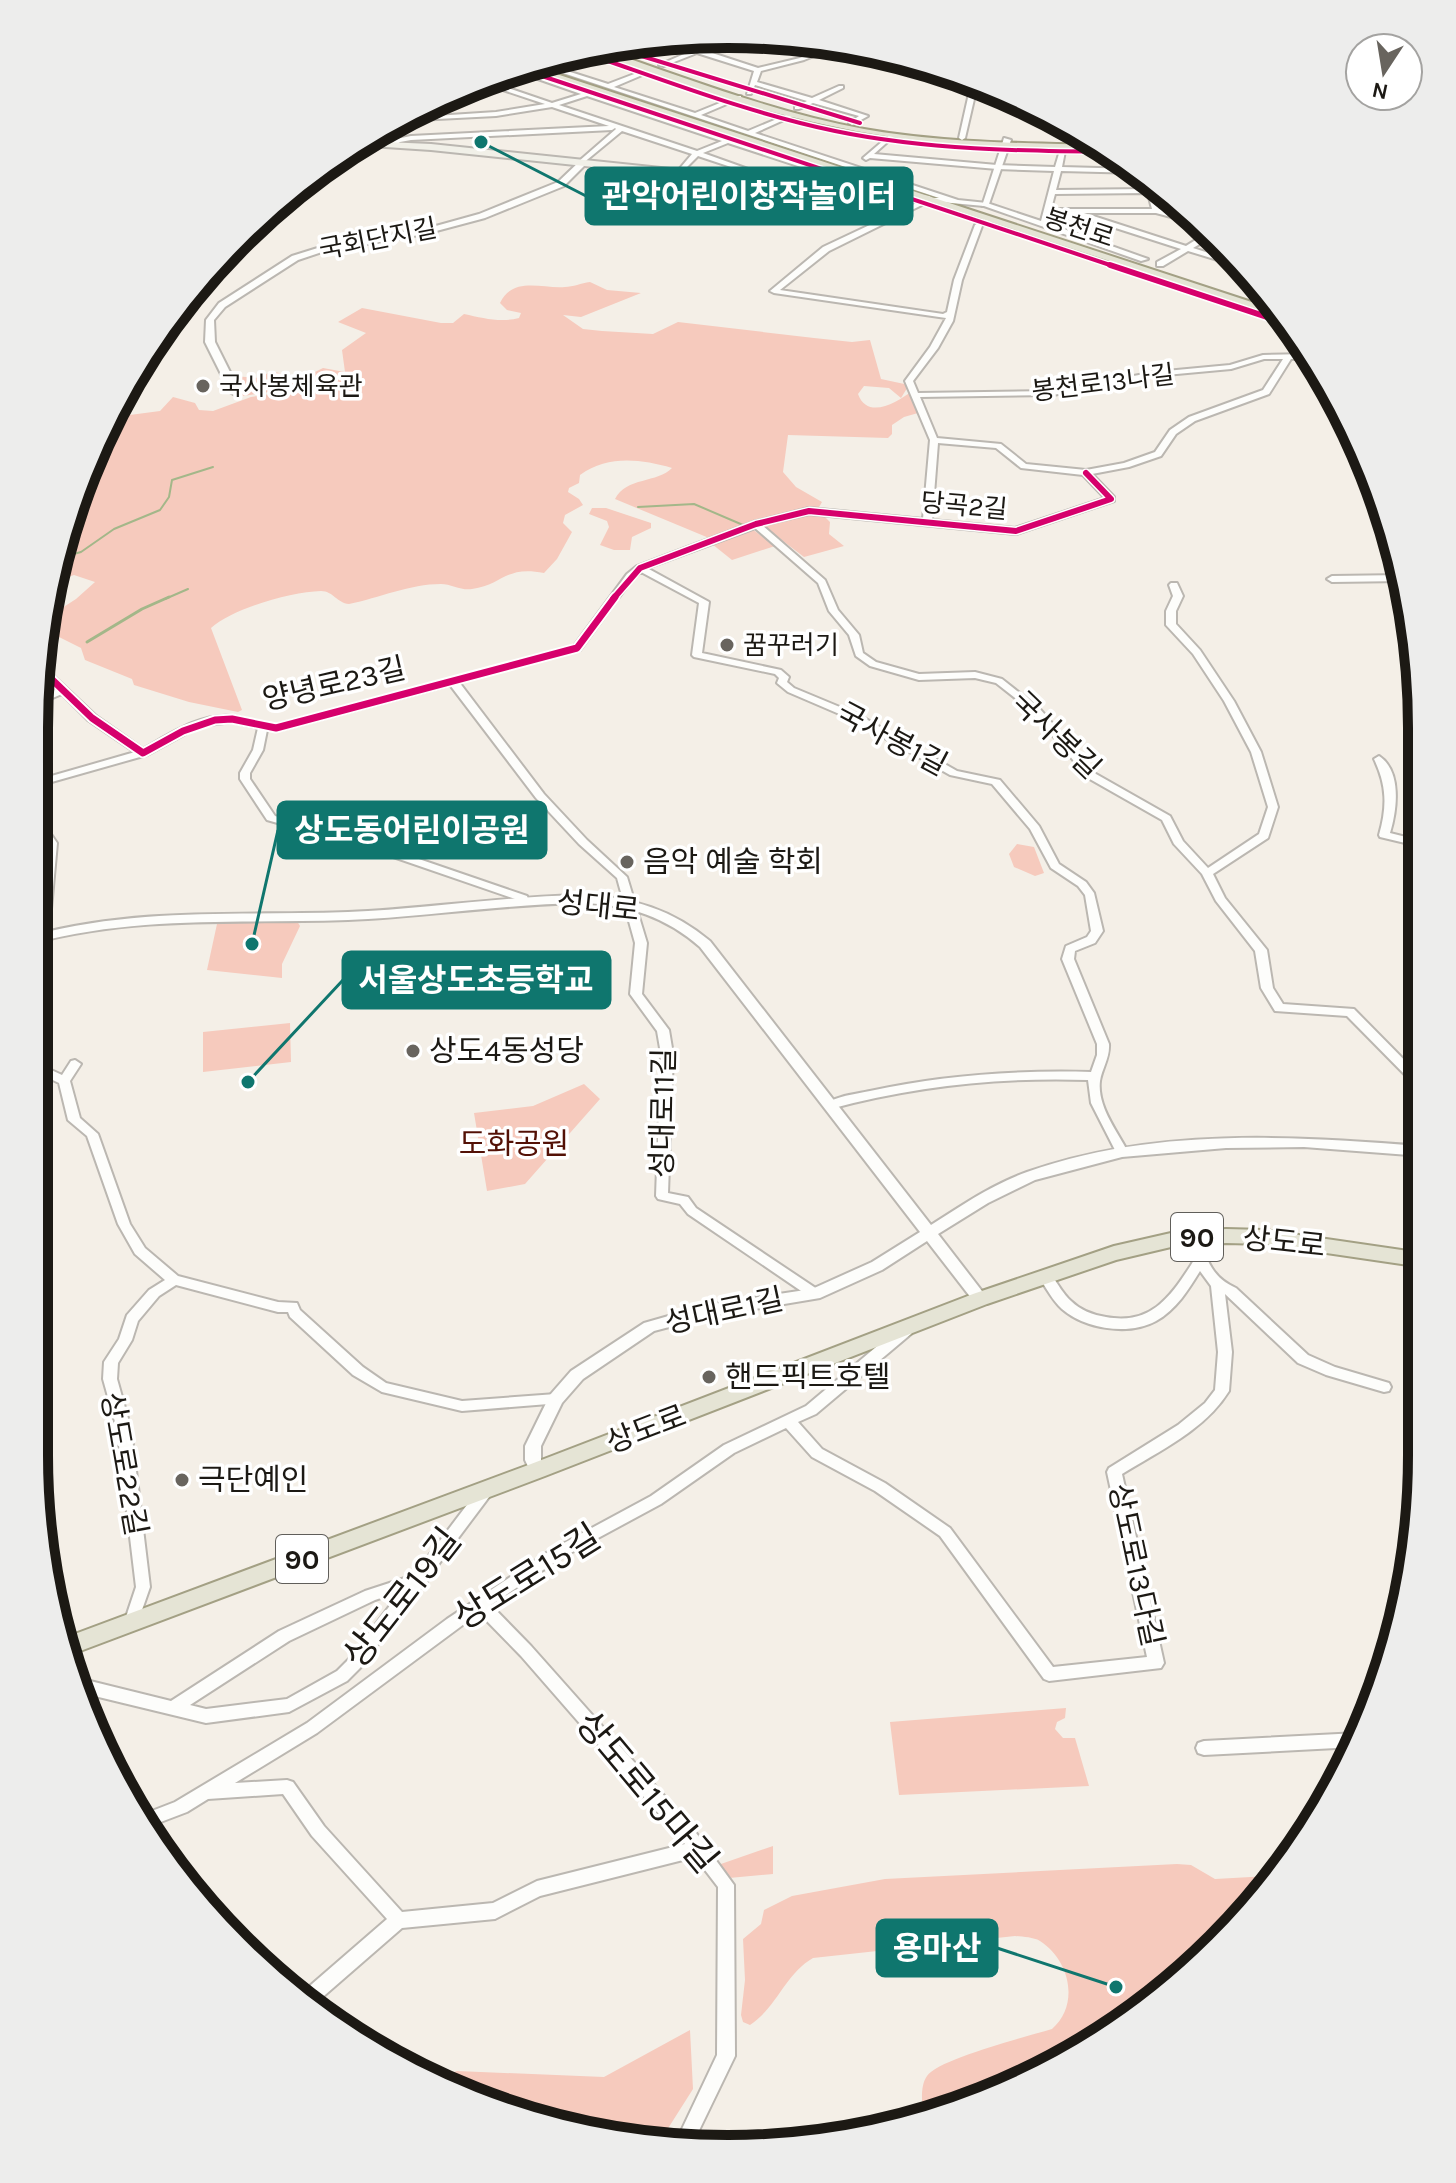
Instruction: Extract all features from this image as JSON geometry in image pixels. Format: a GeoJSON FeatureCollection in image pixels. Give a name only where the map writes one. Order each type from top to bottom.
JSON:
{"type":"FeatureCollection","features":[{"type":"Feature","properties":{"kind":"main road"},"geometry":{"type":"LineString","coordinates":[[629,56],[662,68]]}},
{"type":"Feature","properties":{"kind":"main road"},"geometry":{"type":"LineString","coordinates":[[621,57],[747,91],[792,110],[891,136],[1081,147]]}},
{"type":"Feature","properties":{"kind":"main road","name":"봉천로"},"geometry":{"type":"LineString","coordinates":[[544,73],[593,92],[845,167],[857,179],[1012,225],[1127,254],[1251,294]]}},
{"type":"Feature","properties":{"kind":"main road"},"geometry":{"type":"LineString","coordinates":[[792,110],[852,123],[1006,143],[1072,141]]}},
{"type":"Feature","properties":{"kind":"main road"},"geometry":{"type":"LineString","coordinates":[[383,142],[929,199]]}},
{"type":"Feature","properties":{"kind":"main road","name":"봉천로"},"geometry":{"type":"LineString","coordinates":[[1012,225],[1263,310]]}},
{"type":"Feature","properties":{"kind":"main road","name":"상도로"},"geometry":{"type":"LineString","coordinates":[[75,1644],[538,1470],[980,1299],[1047,1279],[1114,1253],[1192,1238],[1265,1237],[1408,1258]]}},
{"type":"Feature","properties":{"kind":"street"},"geometry":{"type":"LineString","coordinates":[[693,49],[758,70],[814,54]]}},
{"type":"Feature","properties":{"kind":"street"},"geometry":{"type":"LineString","coordinates":[[426,119],[496,115],[556,107],[662,68],[700,49]]}},
{"type":"Feature","properties":{"kind":"street"},"geometry":{"type":"LineString","coordinates":[[557,70],[698,114],[739,136]]}},
{"type":"Feature","properties":{"kind":"street"},"geometry":{"type":"LineString","coordinates":[[747,91],[758,70]]}},
{"type":"Feature","properties":{"kind":"street","name":"봉천로"},"geometry":{"type":"LineString","coordinates":[[537,76],[739,136],[857,179]]}},
{"type":"Feature","properties":{"kind":"street"},"geometry":{"type":"LineString","coordinates":[[500,87],[787,184]]}},
{"type":"Feature","properties":{"kind":"street"},"geometry":{"type":"LineString","coordinates":[[679,173],[696,154],[841,87]]}},
{"type":"Feature","properties":{"kind":"street"},"geometry":{"type":"LineString","coordinates":[[687,119],[747,91],[813,100],[865,116],[852,123]]}},
{"type":"Feature","properties":{"kind":"street"},"geometry":{"type":"LineString","coordinates":[[962,138],[972,94]]}},
{"type":"Feature","properties":{"kind":"street"},"geometry":{"type":"LineString","coordinates":[[395,142],[620,129]]}},
{"type":"Feature","properties":{"kind":"street"},"geometry":{"type":"LineString","coordinates":[[582,163],[620,129]]}},
{"type":"Feature","properties":{"kind":"street"},"geometry":{"type":"LineString","coordinates":[[845,167],[869,156],[891,136]]}},
{"type":"Feature","properties":{"kind":"street"},"geometry":{"type":"LineString","coordinates":[[985,204],[1006,143]]}},
{"type":"Feature","properties":{"kind":"street"},"geometry":{"type":"LineString","coordinates":[[1044,223],[1064,147]]}},
{"type":"Feature","properties":{"kind":"street"},"geometry":{"type":"LineString","coordinates":[[869,156],[997,167],[1116,170]]}},
{"type":"Feature","properties":{"kind":"street","name":"국회단지길"},"geometry":{"type":"LineString","coordinates":[[235,392],[210,342],[210,320],[226,301],[306,253],[425,231],[482,216],[561,184],[582,163]]}},
{"type":"Feature","properties":{"kind":"street"},"geometry":{"type":"LineString","coordinates":[[845,167],[956,201]]}},
{"type":"Feature","properties":{"kind":"street"},"geometry":{"type":"LineString","coordinates":[[836,189],[857,179]]}},
{"type":"Feature","properties":{"kind":"street"},"geometry":{"type":"LineString","coordinates":[[1053,192],[1145,191]]}},
{"type":"Feature","properties":{"kind":"street"},"geometry":{"type":"LineString","coordinates":[[1153,198],[1156,211]]}},
{"type":"Feature","properties":{"kind":"street"},"geometry":{"type":"LineString","coordinates":[[949,314],[943,316],[774,291],[826,249],[929,199],[985,204],[1144,259]]}},
{"type":"Feature","properties":{"kind":"street"},"geometry":{"type":"LineString","coordinates":[[1047,211],[1169,211]]}},
{"type":"Feature","properties":{"kind":"street"},"geometry":{"type":"LineString","coordinates":[[1070,211],[1220,259]]}},
{"type":"Feature","properties":{"kind":"street"},"geometry":{"type":"LineString","coordinates":[[1156,211],[1175,216]]}},
{"type":"Feature","properties":{"kind":"street"},"geometry":{"type":"LineString","coordinates":[[927,523],[934,440],[909,381],[934,348],[949,321],[979,225],[991,219]]}},
{"type":"Feature","properties":{"kind":"street"},"geometry":{"type":"LineString","coordinates":[[1160,264],[1201,240]]}},
{"type":"Feature","properties":{"kind":"street"},"geometry":{"type":"LineString","coordinates":[[1053,241],[1121,257],[1127,254]]}},
{"type":"Feature","properties":{"kind":"street"},"geometry":{"type":"LineString","coordinates":[[1111,246],[1127,254]]}},
{"type":"Feature","properties":{"kind":"street","name":"봉천로13나길"},"geometry":{"type":"LineString","coordinates":[[916,395],[1053,393],[1155,374],[1231,367],[1263,357],[1297,357]]}},
{"type":"Feature","properties":{"kind":"street"},"geometry":{"type":"LineString","coordinates":[[934,440],[998,446],[1024,466],[1086,473],[1126,465],[1158,454],[1173,432],[1192,419],[1266,392],[1288,357]]}},
{"type":"Feature","properties":{"kind":"street","name":"당곡2길"},"geometry":{"type":"LineString","coordinates":[[756,524],[809,511],[1016,531],[1111,499],[1086,473]]}},
{"type":"Feature","properties":{"kind":"street"},"geometry":{"type":"LineString","coordinates":[[640,568],[756,524]]}},
{"type":"Feature","properties":{"kind":"street","name":"국사봉길"},"geometry":{"type":"LineString","coordinates":[[756,524],[822,582],[834,611],[854,635],[859,654],[873,664],[919,677],[975,675],[999,681],[1037,711],[1092,776],[1166,818],[1178,842],[1207,873],[1220,899],[1261,950],[1267,988],[1279,1008],[1350,1012],[1408,1071]]}},
{"type":"Feature","properties":{"kind":"street","name":"양녕로23길"},"geometry":{"type":"LineString","coordinates":[[48,780],[143,753],[209,721],[235,720],[263,728],[276,728],[577,648],[640,568]]}},
{"type":"Feature","properties":{"kind":"street","name":"국사봉1길"},"geometry":{"type":"LineString","coordinates":[[640,568],[704,602],[697,655],[778,672],[784,677],[782,683],[791,690],[866,722],[954,773],[996,782],[1017,804],[1035,828],[1055,866],[1082,884],[1090,895],[1097,931],[1091,940],[1070,949],[1068,959],[1080,984],[1088,1015],[1103,1044],[1105,1054],[1095,1076],[1094,1090],[1122,1152]]}},
{"type":"Feature","properties":{"kind":"street"},"geometry":{"type":"LineString","coordinates":[[1332,579],[1391,578]]}},
{"type":"Feature","properties":{"kind":"street"},"geometry":{"type":"LineString","coordinates":[[1174,585],[1178,596],[1171,611],[1171,625],[1194,648],[1229,701],[1256,752],[1273,807],[1264,836],[1207,873]]}},
{"type":"Feature","properties":{"kind":"street"},"geometry":{"type":"LineString","coordinates":[[50,677],[92,718],[143,753]]}},
{"type":"Feature","properties":{"kind":"street"},"geometry":{"type":"LineString","coordinates":[[452,680],[540,796],[583,842],[622,877],[630,904]]}},
{"type":"Feature","properties":{"kind":"street"},"geometry":{"type":"LineString","coordinates":[[49,697],[63,690]]}},
{"type":"Feature","properties":{"kind":"street"},"geometry":{"type":"LineString","coordinates":[[263,728],[258,750],[245,773],[245,779],[271,818],[377,848],[523,898],[524,902]]}},
{"type":"Feature","properties":{"kind":"street"},"geometry":{"type":"LineString","coordinates":[[1379,759],[1391,783],[1390,816],[1384,835],[1408,841]]}},
{"type":"Feature","properties":{"kind":"street"},"geometry":{"type":"LineString","coordinates":[[48,837],[52,843],[48,887]]}},
{"type":"Feature","properties":{"kind":"street","name":"성대로"},"geometry":{"type":"LineString","coordinates":[[48,937],[95,926],[180,919],[348,916],[524,902],[598,900],[630,904],[684,926],[705,944],[980,1299]]}},
{"type":"Feature","properties":{"kind":"street","name":"성대로11길"},"geometry":{"type":"LineString","coordinates":[[630,904],[641,943],[636,994],[663,1030],[667,1054],[662,1196],[684,1200],[687,1207],[815,1294]]}},
{"type":"Feature","properties":{"kind":"street"},"geometry":{"type":"LineString","coordinates":[[75,1064],[64,1081],[74,1120],[92,1134],[124,1224],[140,1251],[174,1280],[278,1307],[292,1307],[358,1371],[382,1387],[462,1406],[556,1399]]}},
{"type":"Feature","properties":{"kind":"street"},"geometry":{"type":"LineString","coordinates":[[48,1073],[64,1081]]}},
{"type":"Feature","properties":{"kind":"street"},"geometry":{"type":"LineString","coordinates":[[830,1105],[908,1087],[1016,1076],[1095,1076]]}},
{"type":"Feature","properties":{"kind":"street"},"geometry":{"type":"LineString","coordinates":[[1122,1152],[1226,1143],[1293,1142],[1408,1150]]}},
{"type":"Feature","properties":{"kind":"street","name":"성대로1길"},"geometry":{"type":"LineString","coordinates":[[538,1470],[533,1460],[533,1446],[556,1399],[577,1375],[649,1327],[707,1311],[815,1294],[877,1266],[983,1199],[1031,1176],[1122,1152]]}},
{"type":"Feature","properties":{"kind":"street"},"geometry":{"type":"LineString","coordinates":[[1192,1238],[1200,1260],[1217,1285],[1231,1291],[1303,1359],[1384,1387]]}},
{"type":"Feature","properties":{"kind":"street"},"geometry":{"type":"LineString","coordinates":[[1047,1279],[1066,1306],[1077,1312],[1123,1323],[1153,1317],[1185,1286],[1200,1260]]}},
{"type":"Feature","properties":{"kind":"street","name":"상도로22길"},"geometry":{"type":"LineString","coordinates":[[131,1623],[143,1587],[124,1429],[110,1379],[111,1362],[125,1340],[132,1319],[154,1293],[174,1280]]}},
{"type":"Feature","properties":{"kind":"street","name":"상도로13다길"},"geometry":{"type":"LineString","coordinates":[[788,1421],[817,1453],[880,1487],[945,1532],[1049,1674],[1156,1663],[1114,1472],[1173,1435],[1210,1407],[1222,1391],[1225,1352],[1217,1285]]}},
{"type":"Feature","properties":{"kind":"street","name":"상도로15길"},"geometry":{"type":"LineString","coordinates":[[153,1818],[181,1807],[312,1728],[452,1623],[556,1554],[656,1500],[729,1449],[811,1410],[909,1327]]}},
{"type":"Feature","properties":{"kind":"street","name":"상도로19길"},"geometry":{"type":"LineString","coordinates":[[89,1688],[206,1716],[289,1705],[342,1676],[355,1663],[487,1489]]}},
{"type":"Feature","properties":{"kind":"street"},"geometry":{"type":"LineString","coordinates":[[171,1709],[284,1636],[370,1595],[422,1578]]}},
{"type":"Feature","properties":{"kind":"street","name":"상도로15마길"},"geometry":{"type":"LineString","coordinates":[[481,1605],[526,1651],[699,1848],[726,1885],[726,2056],[688,2134]]}},
{"type":"Feature","properties":{"kind":"street"},"geometry":{"type":"LineString","coordinates":[[355,1663],[376,1679]]}},
{"type":"Feature","properties":{"kind":"street"},"geometry":{"type":"LineString","coordinates":[[1204,1748],[1345,1741]]}},
{"type":"Feature","properties":{"kind":"street"},"geometry":{"type":"LineString","coordinates":[[205,1792],[287,1787],[318,1831],[398,1920]]}},
{"type":"Feature","properties":{"kind":"street"},"geometry":{"type":"LineString","coordinates":[[314,1994],[398,1920],[495,1911],[537,1889],[699,1848]]}},
{"type":"Feature","properties":{"kind":"green space"},"geometry":{"type":"Polygon","coordinates":[[[590,282],[607,290],[641,293],[581,317],[563,315],[583,329],[653,334],[678,322],[852,342],[870,340],[881,379],[909,385],[901,398],[889,388],[864,386],[858,394],[863,402],[876,408],[899,400],[911,392],[918,413],[892,425],[892,434],[888,438],[788,435],[783,472],[796,487],[822,502],[818,509],[756,519],[709,538],[615,499],[634,483],[659,476],[672,468],[648,462],[613,462],[580,475],[579,483],[569,488],[568,492],[583,505],[565,515],[563,523],[572,532],[557,559],[544,573],[512,573],[472,589],[441,584],[418,586],[349,604],[325,592],[309,592],[263,602],[233,614],[211,628],[242,710],[238,712],[189,702],[134,685],[132,679],[85,660],[81,648],[54,636],[59,610],[95,582],[74,575],[65,578],[84,509],[124,416],[160,411],[173,397],[195,403],[199,410],[213,411],[251,397],[303,389],[307,386],[307,376],[323,368],[345,372],[342,350],[366,333],[338,322],[362,308],[441,323],[453,323],[464,314],[505,320],[519,318],[521,313],[507,310],[500,303],[512,289],[568,287],[590,282]]]}},
{"type":"Feature","properties":{"kind":"green space"},"geometry":{"type":"Polygon","coordinates":[[[271,371],[304,379],[302,387],[243,396],[233,376],[260,378],[271,371]]]}},
{"type":"Feature","properties":{"kind":"green space"},"geometry":{"type":"Polygon","coordinates":[[[592,508],[606,508],[651,523],[651,528],[632,537],[630,550],[614,550],[600,545],[609,527],[607,521],[589,514],[592,508]]]}},
{"type":"Feature","properties":{"kind":"green space"},"geometry":{"type":"Polygon","coordinates":[[[809,513],[825,517],[830,522],[829,534],[844,546],[804,557],[762,525],[809,513]]]}},
{"type":"Feature","properties":{"kind":"green space"},"geometry":{"type":"Polygon","coordinates":[[[752,529],[775,546],[732,560],[712,544],[752,529]]]}},
{"type":"Feature","properties":{"kind":"green space"},"geometry":{"type":"Polygon","coordinates":[[[1017,844],[1034,847],[1044,873],[1035,876],[1014,867],[1009,854],[1017,844]]]}},
{"type":"Feature","properties":{"kind":"green space"},"geometry":{"type":"Polygon","coordinates":[[[297,921],[300,926],[282,964],[282,978],[207,970],[217,924],[297,921]]]}},
{"type":"Feature","properties":{"kind":"green space"},"geometry":{"type":"Polygon","coordinates":[[[290,1023],[291,1062],[203,1072],[203,1032],[290,1023]]]}},
{"type":"Feature","properties":{"kind":"green space","name":"도화공원"},"geometry":{"type":"Polygon","coordinates":[[[584,1084],[600,1099],[525,1184],[487,1191],[474,1113],[533,1106],[584,1084]]]}},
{"type":"Feature","properties":{"kind":"green space"},"geometry":{"type":"Polygon","coordinates":[[[1066,1708],[1065,1718],[1057,1722],[1055,1729],[1063,1738],[1075,1738],[1089,1786],[899,1795],[890,1722],[1066,1708]]]}},
{"type":"Feature","properties":{"kind":"green space"},"geometry":{"type":"Polygon","coordinates":[[[773,1846],[773,1874],[729,1878],[718,1865],[773,1846]]]}},
{"type":"Feature","properties":{"kind":"green space"},"geometry":{"type":"Polygon","coordinates":[[[1177,1864],[1191,1865],[1215,1879],[1261,1876],[1209,1936],[1142,1994],[1106,2020],[1029,2065],[923,2106],[923,2084],[935,2069],[1005,2042],[1052,2029],[1061,2019],[1066,2008],[1068,1983],[1058,1959],[1040,1941],[1015,1936],[813,1958],[795,1973],[768,2009],[750,2025],[743,2022],[741,2015],[745,1980],[743,1939],[761,1924],[764,1910],[792,1896],[885,1879],[1177,1864]]]}},
{"type":"Feature","properties":{"kind":"green space"},"geometry":{"type":"Polygon","coordinates":[[[690,2030],[693,2089],[666,2132],[595,2122],[552,2112],[509,2099],[448,2074],[457,2071],[604,2077],[690,2030]]]}},
{"type":"Feature","properties":{"kind":"waterway"},"geometry":{"type":"LineString","coordinates":[[70,555],[81,552],[114,529],[160,510],[169,497],[172,480],[213,467]]}},
{"type":"Feature","properties":{"kind":"waterway"},"geometry":{"type":"LineString","coordinates":[[638,507],[694,504],[743,525]]}},
{"type":"Feature","properties":{"kind":"waterway"},"geometry":{"type":"LineString","coordinates":[[165,599],[188,589]]}},
{"type":"Feature","properties":{"kind":"waterway"},"geometry":{"type":"LineString","coordinates":[[87,642],[142,609],[169,597]]}},
{"type":"Feature","properties":{"kind":"cycle path"},"geometry":{"type":"LineString","coordinates":[[636,54],[860,123]]}},
{"type":"Feature","properties":{"kind":"cycle path"},"geometry":{"type":"LineString","coordinates":[[604,60],[770,115],[870,138],[974,149],[1088,152]]}},
{"type":"Feature","properties":{"kind":"cycle path"},"geometry":{"type":"LineString","coordinates":[[539,75],[1270,318]]}},
{"type":"Feature","properties":{"kind":"cycle path"},"geometry":{"type":"LineString","coordinates":[[50,677],[92,718],[143,753],[183,731],[215,720],[232,719],[276,728],[577,648],[630,576],[640,568],[756,524],[809,511],[1016,531],[1111,499],[1086,473]]}},
{"type":"Feature","properties":{"kind":"place","name":"관악어린이창작놀이터"},"geometry":{"type":"Point","coordinates":[481,142]}},
{"type":"Feature","properties":{"kind":"place","name":"국사봉체육관"},"geometry":{"type":"Point","coordinates":[203,386]}},
{"type":"Feature","properties":{"kind":"place","name":"꿈꾸러기"},"geometry":{"type":"Point","coordinates":[727,645]}},
{"type":"Feature","properties":{"kind":"place","name":"음악 예술 학회"},"geometry":{"type":"Point","coordinates":[627,862]}},
{"type":"Feature","properties":{"kind":"place","name":"상도동어린이공원"},"geometry":{"type":"Point","coordinates":[252,944]}},
{"type":"Feature","properties":{"kind":"place","name":"상도4동성당"},"geometry":{"type":"Point","coordinates":[413,1051]}},
{"type":"Feature","properties":{"kind":"place","name":"서울상도초등학교"},"geometry":{"type":"Point","coordinates":[248,1082]}},
{"type":"Feature","properties":{"kind":"place","name":"핸드픽트호텔"},"geometry":{"type":"Point","coordinates":[709,1377]}},
{"type":"Feature","properties":{"kind":"place","name":"극단예인"},"geometry":{"type":"Point","coordinates":[182,1480]}},
{"type":"Feature","properties":{"kind":"place","name":"용마산"},"geometry":{"type":"Point","coordinates":[1116,1987]}}]}
